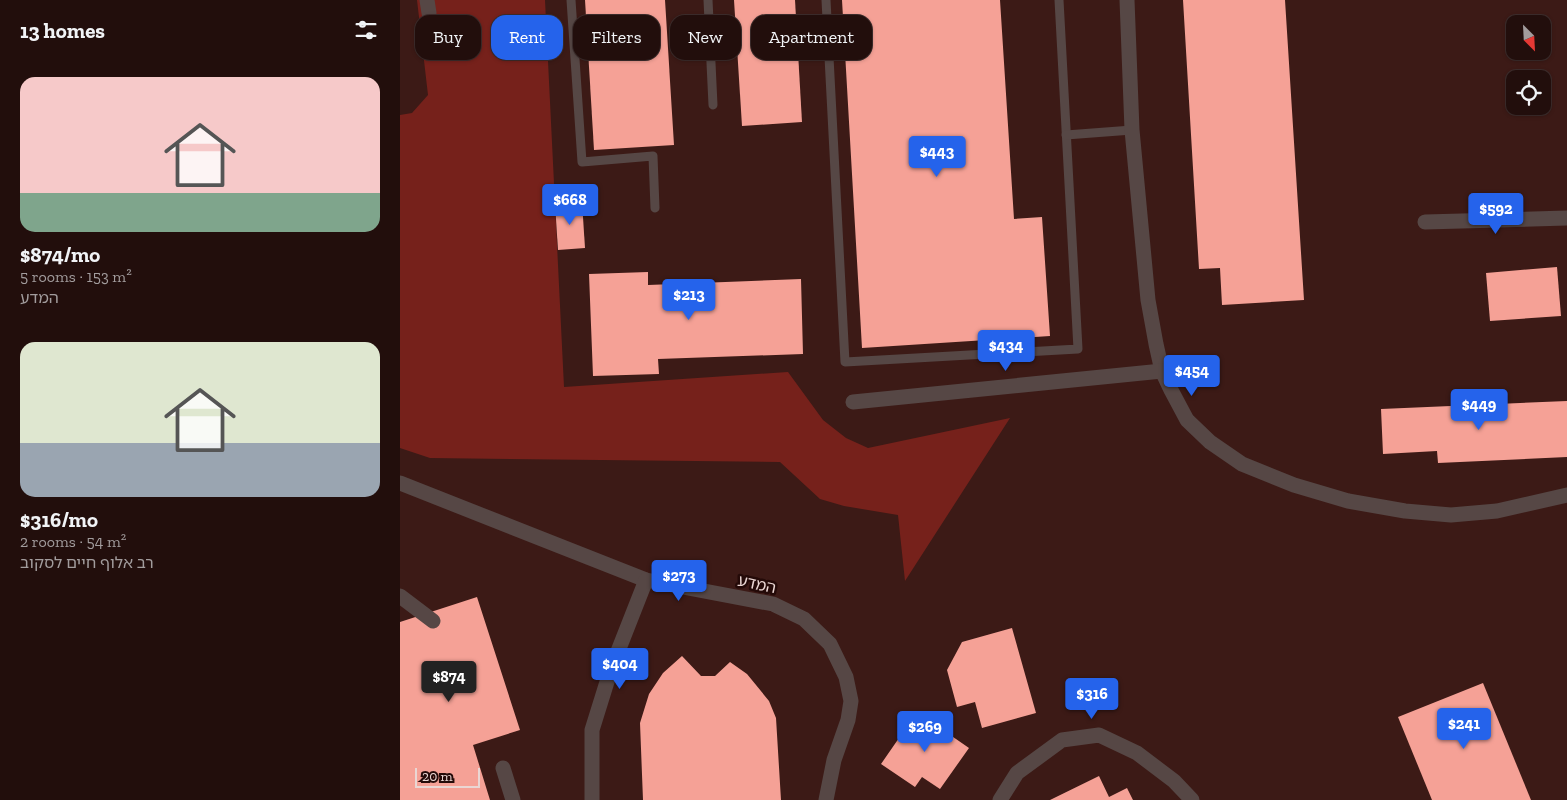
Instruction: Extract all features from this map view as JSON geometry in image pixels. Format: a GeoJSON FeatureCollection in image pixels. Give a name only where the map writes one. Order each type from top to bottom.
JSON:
{"type":"FeatureCollection","features":[{"type":"Feature","properties":{"kind":"street"},"geometry":{"type":"LineString","coordinates":[[1127,0],[1132,130],[1148,300],[1162,372],[1188,420],[1210,442],[1242,464],[1294,485],[1348,501],[1405,511],[1451,515],[1497,511],[1567,495]]}},
{"type":"Feature","properties":{"kind":"street"},"geometry":{"type":"LineString","coordinates":[[1425,222],[1567,218]]}},
{"type":"Feature","properties":{"kind":"street"},"geometry":{"type":"LineString","coordinates":[[853,402],[1162,372]]}},
{"type":"Feature","properties":{"kind":"street","name":"המדע"},"geometry":{"type":"LineString","coordinates":[[400,483],[646,580],[773,604],[804,619],[830,644],[846,677],[851,701],[848,720],[834,760],[826,800]]}},
{"type":"Feature","properties":{"kind":"street"},"geometry":{"type":"LineString","coordinates":[[592,800],[592,730],[611,669],[646,580]]}},
{"type":"Feature","properties":{"kind":"street"},"geometry":{"type":"LineString","coordinates":[[400,596],[433,621]]}},
{"type":"Feature","properties":{"kind":"street"},"geometry":{"type":"LineString","coordinates":[[1000,800],[1017,773],[1062,740],[1099,735],[1137,753],[1174,781],[1192,800]]}},
{"type":"Feature","properties":{"kind":"street"},"geometry":{"type":"LineString","coordinates":[[503,768],[512,800]]}},
{"type":"Feature","properties":{"kind":"lane"},"geometry":{"type":"LineString","coordinates":[[570,0],[582,162],[653,156],[655,208]]}},
{"type":"Feature","properties":{"kind":"lane"},"geometry":{"type":"LineString","coordinates":[[708,0],[713,105]]}},
{"type":"Feature","properties":{"kind":"lane"},"geometry":{"type":"LineString","coordinates":[[826,0],[845,362],[1078,349],[1059,0]]}},
{"type":"Feature","properties":{"kind":"lane"},"geometry":{"type":"LineString","coordinates":[[1066,135],[1132,130]]}},
{"type":"Feature","properties":{"kind":"shaded area"},"geometry":{"type":"Polygon","coordinates":[[[400,0],[1567,0],[1567,800],[400,800],[400,0]]]}},
{"type":"Feature","properties":{"kind":"shaded area"},"geometry":{"type":"Polygon","coordinates":[[[417,0],[545,0],[546,15],[491,15],[491,60],[548,60],[564,387],[788,372],[823,420],[846,438],[868,448],[1010,418],[905,581],[898,515],[844,506],[820,499],[780,462],[430,458],[400,448],[400,115],[412,113],[428,95],[424,60],[481,60],[481,15],[419,15],[417,0]]]}},
{"type":"Feature","properties":{"kind":"building"},"geometry":{"type":"Polygon","coordinates":[[[585,0],[665,0],[674,145],[594,150],[589,60],[660,60],[660,15],[586,15],[585,0]]]}},
{"type":"Feature","properties":{"kind":"building"},"geometry":{"type":"Polygon","coordinates":[[[734,0],[795,0],[796,15],[751,15],[751,60],[798,60],[802,122],[742,126],[738,60],[741,60],[741,15],[735,15],[734,0]]]}},
{"type":"Feature","properties":{"kind":"building"},"geometry":{"type":"Polygon","coordinates":[[[842,0],[1000,0],[1014,219],[1042,217],[1050,336],[862,348],[845,60],[872,60],[872,15],[843,15],[842,0]]]}},
{"type":"Feature","properties":{"kind":"building"},"geometry":{"type":"Polygon","coordinates":[[[1183,0],[1285,0],[1304,300],[1222,305],[1220,268],[1199,269],[1183,0]]]}},
{"type":"Feature","properties":{"kind":"building"},"geometry":{"type":"Polygon","coordinates":[[[582,202],[585,248],[558,250],[555,204],[582,202]]]}},
{"type":"Feature","properties":{"kind":"building"},"geometry":{"type":"Polygon","coordinates":[[[1557,267],[1561,316],[1490,321],[1486,273],[1557,267]]]}},
{"type":"Feature","properties":{"kind":"building"},"geometry":{"type":"Polygon","coordinates":[[[648,272],[648,285],[801,279],[803,354],[658,359],[659,374],[593,376],[589,274],[648,272]]]}},
{"type":"Feature","properties":{"kind":"building"},"geometry":{"type":"Polygon","coordinates":[[[1567,401],[1567,457],[1438,463],[1437,451],[1383,454],[1381,409],[1567,401]]]}},
{"type":"Feature","properties":{"kind":"building"},"geometry":{"type":"Polygon","coordinates":[[[477,597],[520,730],[473,745],[490,800],[400,800],[400,622],[477,597]]]}},
{"type":"Feature","properties":{"kind":"building"},"geometry":{"type":"Polygon","coordinates":[[[1012,628],[1036,713],[982,728],[975,702],[957,707],[947,670],[962,642],[1012,628]]]}},
{"type":"Feature","properties":{"kind":"building"},"geometry":{"type":"Polygon","coordinates":[[[682,656],[701,676],[715,676],[730,662],[747,674],[769,701],[776,718],[781,800],[643,800],[640,723],[649,694],[663,673],[682,656]]]}},
{"type":"Feature","properties":{"kind":"building"},"geometry":{"type":"Polygon","coordinates":[[[1483,683],[1531,800],[1432,800],[1398,717],[1483,683]]]}},
{"type":"Feature","properties":{"kind":"building"},"geometry":{"type":"Polygon","coordinates":[[[917,712],[969,748],[940,789],[922,777],[915,787],[881,764],[917,712]]]}},
{"type":"Feature","properties":{"kind":"building"},"geometry":{"type":"Polygon","coordinates":[[[1099,776],[1109,797],[1127,788],[1133,800],[1050,800],[1099,776]]]}}]}
